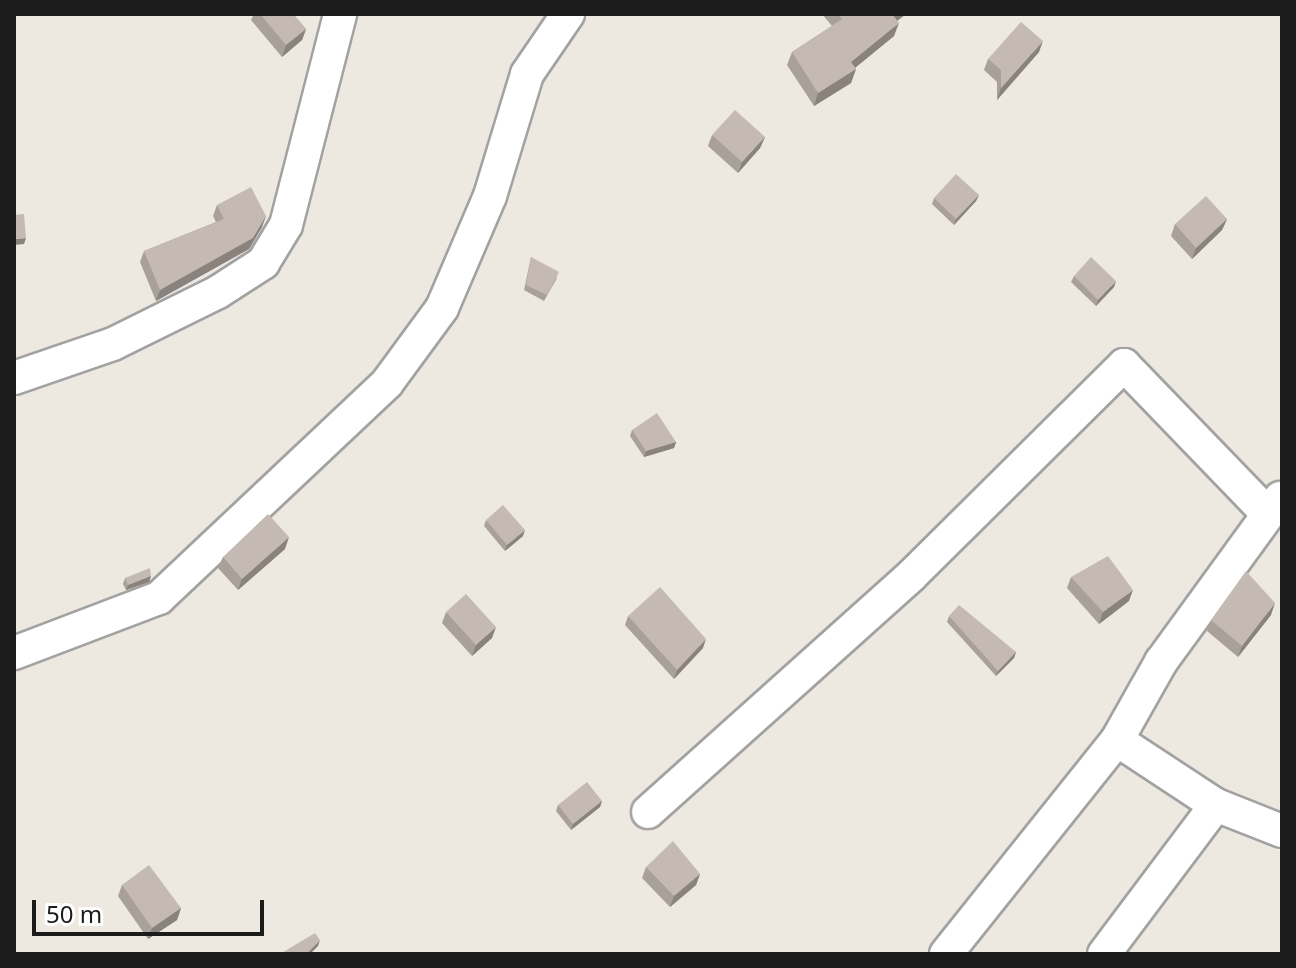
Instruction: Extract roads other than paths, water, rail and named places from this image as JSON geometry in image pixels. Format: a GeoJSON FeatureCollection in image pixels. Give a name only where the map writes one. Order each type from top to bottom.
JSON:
{"type":"FeatureCollection","features":[{"type":"Feature","properties":{"kind":"street"},"geometry":{"type":"LineString","coordinates":[[14,378],[113,344],[218,292],[263,263],[286,225],[340,14]]}},
{"type":"Feature","properties":{"kind":"street"},"geometry":{"type":"LineString","coordinates":[[14,653],[159,598],[387,383],[442,308],[490,196],[527,74],[568,14]]}},
{"type":"Feature","properties":{"kind":"street"},"geometry":{"type":"LineString","coordinates":[[648,812],[911,576],[1124,365],[1275,505],[1161,662],[1117,740],[946,954]]}},
{"type":"Feature","properties":{"kind":"street"},"geometry":{"type":"LineString","coordinates":[[1117,740],[1216,805],[1282,831]]}},
{"type":"Feature","properties":{"kind":"street"},"geometry":{"type":"LineString","coordinates":[[1104,954],[1216,805]]}}]}
